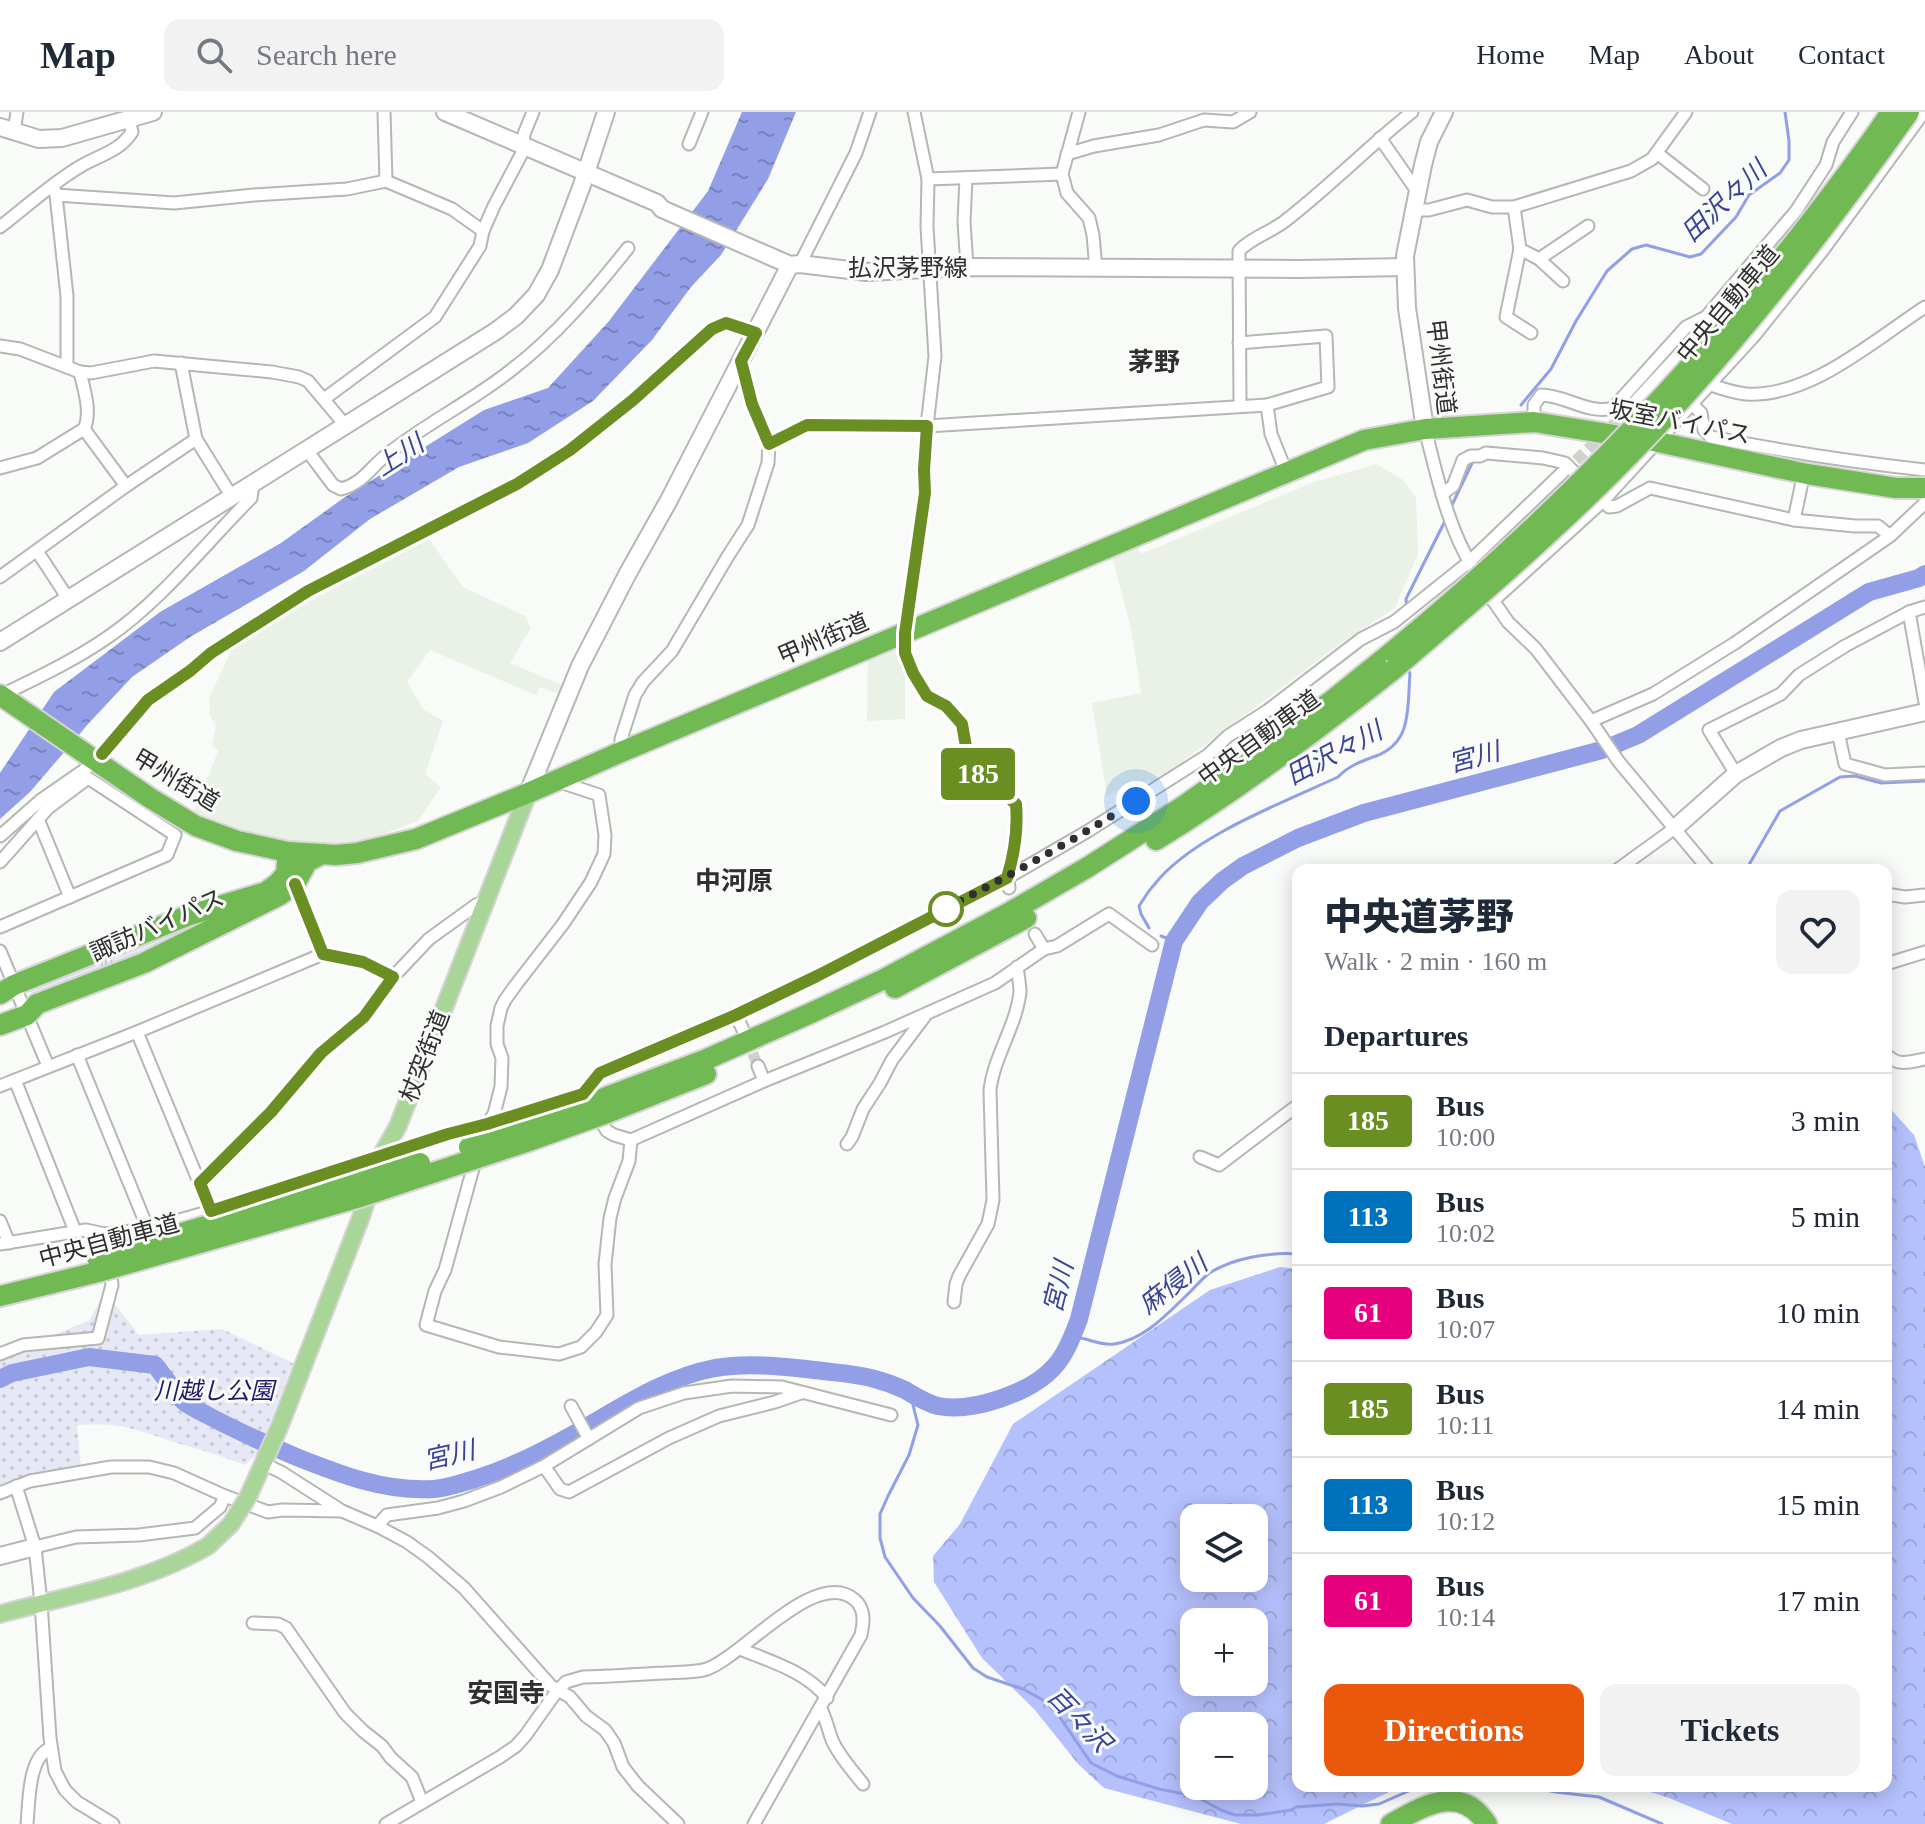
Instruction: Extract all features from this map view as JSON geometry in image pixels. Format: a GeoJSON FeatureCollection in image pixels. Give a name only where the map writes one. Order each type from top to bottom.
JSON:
{"type":"FeatureCollection","features":[{"type":"Feature","properties":{"kind":"highway","name":"中央自動車道"},"geometry":{"type":"LineString","coordinates":[[1393,661],[1660,401],[1759,287],[1891,112]]}},
{"type":"Feature","properties":{"kind":"highway","name":"中央自動車道"},"geometry":{"type":"LineString","coordinates":[[0,1296],[449,1154],[597,1102],[719,1069],[891,991],[1018,923],[1183,823],[1311,734],[1393,661],[1565,519],[1712,365],[1918,113]]}},
{"type":"Feature","properties":{"kind":"highway","name":"坂室バイパス"},"geometry":{"type":"LineString","coordinates":[[1425,429],[1534,422],[1658,442],[1807,474],[1896,488],[1925,488]]}},
{"type":"Feature","properties":{"kind":"highway","name":"甲州街道"},"geometry":{"type":"LineString","coordinates":[[5,693],[21,710],[196,826],[237,841],[288,852],[357,853],[416,839],[1364,440],[1425,429]]}},
{"type":"Feature","properties":{"kind":"highway","name":"諏訪バイパス"},"geometry":{"type":"LineString","coordinates":[[7,990],[187,916],[266,892],[286,874],[288,852]]}},
{"type":"Feature","properties":{"kind":"highway","name":"諏訪バイパス"},"geometry":{"type":"LineString","coordinates":[[0,1025],[27,1015],[37,1004],[144,963],[269,901],[295,884],[307,862],[322,854]]}},
{"type":"Feature","properties":{"kind":"highway","name":"中央自動車道"},"geometry":{"type":"LineString","coordinates":[[0,1283],[100,1265]]}},
{"type":"Feature","properties":{"kind":"highway"},"geometry":{"type":"LineString","coordinates":[[1391,1824],[1444,1801],[1461,1801],[1474,1808],[1487,1824]]}},
{"type":"Feature","properties":{"kind":"main road","name":"杖突街道"},"geometry":{"type":"LineString","coordinates":[[0,1614],[137,1578],[208,1546],[231,1524],[248,1497],[279,1428],[361,1217],[381,1156],[398,1126],[528,793]]}},
{"type":"Feature","properties":{"kind":"street"},"geometry":{"type":"LineString","coordinates":[[17,112],[5,133],[39,139],[62,138],[153,112]]}},
{"type":"Feature","properties":{"kind":"street"},"geometry":{"type":"LineString","coordinates":[[384,112],[386,181]]}},
{"type":"Feature","properties":{"kind":"street","name":"払沢茅野線"},"geometry":{"type":"LineString","coordinates":[[445,112],[657,203],[662,209],[795,264],[866,272],[967,267],[1405,267]]}},
{"type":"Feature","properties":{"kind":"street"},"geometry":{"type":"LineString","coordinates":[[324,399],[435,317],[480,246],[483,231],[522,153],[524,134],[533,112]]}},
{"type":"Feature","properties":{"kind":"street"},"geometry":{"type":"LineString","coordinates":[[0,642],[253,485],[516,316],[536,295],[550,270],[606,112]]}},
{"type":"Feature","properties":{"kind":"street"},"geometry":{"type":"LineString","coordinates":[[689,144],[702,112]]}},
{"type":"Feature","properties":{"kind":"street"},"geometry":{"type":"LineString","coordinates":[[528,793],[580,666],[756,333],[856,153],[870,112]]}},
{"type":"Feature","properties":{"kind":"street"},"geometry":{"type":"LineString","coordinates":[[914,112],[928,179],[929,270],[935,356],[927,426],[925,493],[905,633],[905,653],[927,696],[946,706],[962,724],[969,763],[989,788],[1016,804],[1008,883]]}},
{"type":"Feature","properties":{"kind":"street"},"geometry":{"type":"LineString","coordinates":[[1079,112],[1062,174],[1067,193],[1089,218],[1096,269]]}},
{"type":"Feature","properties":{"kind":"street"},"geometry":{"type":"LineString","coordinates":[[1067,154],[1159,135],[1204,120],[1233,122],[1250,112]]}},
{"type":"Feature","properties":{"kind":"street"},"geometry":{"type":"LineString","coordinates":[[1240,405],[1239,251],[1244,245],[1285,222],[1412,112]]}},
{"type":"Feature","properties":{"kind":"street","name":"甲州街道"},"geometry":{"type":"LineString","coordinates":[[1425,429],[1409,323],[1406,240],[1429,142],[1444,112]]}},
{"type":"Feature","properties":{"kind":"street"},"geometry":{"type":"LineString","coordinates":[[1413,210],[1429,210],[1467,200],[1492,207],[1514,207],[1631,171],[1647,163],[1657,153],[1686,112]]}},
{"type":"Feature","properties":{"kind":"street"},"geometry":{"type":"LineString","coordinates":[[1620,418],[1694,338],[1706,317],[1796,211],[1826,165],[1833,142],[1852,112]]}},
{"type":"Feature","properties":{"kind":"street"},"geometry":{"type":"LineString","coordinates":[[1493,601],[1603,501],[1761,328],[1823,250],[1918,113]]}},
{"type":"Feature","properties":{"kind":"street"},"geometry":{"type":"LineString","coordinates":[[0,227],[55,191],[79,167],[126,142],[132,132],[129,119]]}},
{"type":"Feature","properties":{"kind":"street"},"geometry":{"type":"LineString","coordinates":[[1380,138],[1417,191]]}},
{"type":"Feature","properties":{"kind":"street"},"geometry":{"type":"LineString","coordinates":[[1657,153],[1703,189]]}},
{"type":"Feature","properties":{"kind":"street"},"geometry":{"type":"LineString","coordinates":[[928,179],[1062,174]]}},
{"type":"Feature","properties":{"kind":"street"},"geometry":{"type":"LineString","coordinates":[[966,178],[964,222],[967,267]]}},
{"type":"Feature","properties":{"kind":"street"},"geometry":{"type":"LineString","coordinates":[[55,191],[174,203],[347,189],[386,181],[452,209],[483,231]]}},
{"type":"Feature","properties":{"kind":"street"},"geometry":{"type":"LineString","coordinates":[[55,191],[67,296],[67,367]]}},
{"type":"Feature","properties":{"kind":"street"},"geometry":{"type":"LineString","coordinates":[[1514,207],[1520,249],[1506,317],[1531,333]]}},
{"type":"Feature","properties":{"kind":"street"},"geometry":{"type":"LineString","coordinates":[[1539,259],[1588,226]]}},
{"type":"Feature","properties":{"kind":"street"},"geometry":{"type":"LineString","coordinates":[[312,457],[333,485],[341,489],[353,486],[387,454],[510,371],[599,284],[628,248]]}},
{"type":"Feature","properties":{"kind":"street"},"geometry":{"type":"LineString","coordinates":[[1520,249],[1539,259],[1563,281]]}},
{"type":"Feature","properties":{"kind":"street"},"geometry":{"type":"LineString","coordinates":[[1723,298],[1761,328]]}},
{"type":"Feature","properties":{"kind":"street"},"geometry":{"type":"LineString","coordinates":[[1710,385],[1745,394],[1789,389],[1843,362],[1925,307]]}},
{"type":"Feature","properties":{"kind":"street"},"geometry":{"type":"LineString","coordinates":[[1534,422],[1534,405],[1541,395],[1552,395],[1603,411],[1613,408],[1686,327],[1706,317]]}},
{"type":"Feature","properties":{"kind":"street"},"geometry":{"type":"LineString","coordinates":[[0,836],[94,760],[148,700],[211,653],[308,591],[517,484],[570,450],[633,400],[712,329],[726,323],[756,333]]}},
{"type":"Feature","properties":{"kind":"street"},"geometry":{"type":"LineString","coordinates":[[769,444],[807,425],[927,426],[1228,408],[1267,405],[1328,387],[1326,336],[1239,343]]}},
{"type":"Feature","properties":{"kind":"street"},"geometry":{"type":"LineString","coordinates":[[0,346],[20,349],[80,372],[91,373],[154,361],[299,377],[308,381],[346,426]]}},
{"type":"Feature","properties":{"kind":"street"},"geometry":{"type":"LineString","coordinates":[[621,752],[621,739],[635,695],[672,651],[748,525],[768,463],[769,444],[752,404],[741,361]]}},
{"type":"Feature","properties":{"kind":"street"},"geometry":{"type":"LineString","coordinates":[[181,363],[196,439],[232,497]]}},
{"type":"Feature","properties":{"kind":"street"},"geometry":{"type":"LineString","coordinates":[[0,468],[37,458],[84,429],[87,407],[80,372]]}},
{"type":"Feature","properties":{"kind":"street"},"geometry":{"type":"LineString","coordinates":[[1692,404],[1701,413],[1704,430],[1711,437],[1806,459],[1925,470]]}},
{"type":"Feature","properties":{"kind":"street"},"geometry":{"type":"LineString","coordinates":[[1267,405],[1271,434],[1287,474]]}},
{"type":"Feature","properties":{"kind":"street"},"geometry":{"type":"LineString","coordinates":[[84,429],[126,486]]}},
{"type":"Feature","properties":{"kind":"street"},"geometry":{"type":"LineString","coordinates":[[1425,429],[1442,494],[1469,562],[1493,601],[1508,622],[1536,649],[1619,762],[1704,864]]}},
{"type":"Feature","properties":{"kind":"street"},"geometry":{"type":"LineString","coordinates":[[0,577],[196,439]]}},
{"type":"Feature","properties":{"kind":"street"},"geometry":{"type":"LineString","coordinates":[[1442,494],[1453,486],[1463,460],[1486,453],[1502,453],[1565,463],[1609,507],[1617,506],[1650,488],[1794,520],[1878,526],[1890,536]]}},
{"type":"Feature","properties":{"kind":"street"},"geometry":{"type":"LineString","coordinates":[[1152,945],[1109,914],[1057,946],[1044,949],[995,983],[631,1140],[607,1131],[597,1102],[600,1073],[736,1015],[1008,883],[1208,755],[1228,736],[1267,711],[1361,639],[1413,608],[1469,562],[1563,472]]}},
{"type":"Feature","properties":{"kind":"street"},"geometry":{"type":"LineString","coordinates":[[1794,520],[1802,482]]}},
{"type":"Feature","properties":{"kind":"street"},"geometry":{"type":"LineString","coordinates":[[5,693],[78,656],[126,622],[153,599],[251,498],[253,485]]}},
{"type":"Feature","properties":{"kind":"street"},"geometry":{"type":"LineString","coordinates":[[1592,722],[1653,694],[1735,643],[1890,536],[1925,503]]}},
{"type":"Feature","properties":{"kind":"street"},"geometry":{"type":"LineString","coordinates":[[37,551],[69,600]]}},
{"type":"Feature","properties":{"kind":"street"},"geometry":{"type":"LineString","coordinates":[[1736,774],[1709,730],[1781,694],[1799,675],[1845,646],[1909,612],[1925,607]]}},
{"type":"Feature","properties":{"kind":"street"},"geometry":{"type":"LineString","coordinates":[[1909,612],[1925,702]]}},
{"type":"Feature","properties":{"kind":"street"},"geometry":{"type":"LineString","coordinates":[[1625,864],[1675,828],[1736,774],[1781,748],[1801,740],[1925,712]]}},
{"type":"Feature","properties":{"kind":"street"},"geometry":{"type":"LineString","coordinates":[[1838,732],[1845,764],[1885,775],[1925,773]]}},
{"type":"Feature","properties":{"kind":"street"},"geometry":{"type":"LineString","coordinates":[[0,862],[48,808],[88,778],[175,835],[167,855],[0,927]]}},
{"type":"Feature","properties":{"kind":"street"},"geometry":{"type":"LineString","coordinates":[[555,781],[599,795],[605,835],[604,854],[591,882],[563,924],[505,1000],[497,1026],[497,1044],[502,1058],[501,1087],[426,1325],[499,1347],[559,1354],[581,1347],[607,1315],[605,1264],[610,1218],[629,1161],[631,1140]]}},
{"type":"Feature","properties":{"kind":"street"},"geometry":{"type":"LineString","coordinates":[[38,819],[70,897]]}},
{"type":"Feature","properties":{"kind":"street"},"geometry":{"type":"LineString","coordinates":[[295,884],[323,954]]}},
{"type":"Feature","properties":{"kind":"street"},"geometry":{"type":"LineString","coordinates":[[1892,895],[1925,895]]}},
{"type":"Feature","properties":{"kind":"street"},"geometry":{"type":"LineString","coordinates":[[200,1183],[271,1112],[321,1053],[364,1017],[393,977],[429,939],[487,900]]}},
{"type":"Feature","properties":{"kind":"street"},"geometry":{"type":"LineString","coordinates":[[1035,934],[1044,949]]}},
{"type":"Feature","properties":{"kind":"street"},"geometry":{"type":"LineString","coordinates":[[0,951],[7,990],[27,1015],[48,1066]]}},
{"type":"Feature","properties":{"kind":"street"},"geometry":{"type":"LineString","coordinates":[[1892,962],[1925,952]]}},
{"type":"Feature","properties":{"kind":"street"},"geometry":{"type":"LineString","coordinates":[[0,1086],[323,954],[363,962],[393,977]]}},
{"type":"Feature","properties":{"kind":"street"},"geometry":{"type":"LineString","coordinates":[[954,1302],[959,1276],[991,1215],[991,1078],[1008,1037],[1020,991],[1017,967]]}},
{"type":"Feature","properties":{"kind":"street"},"geometry":{"type":"LineString","coordinates":[[847,1144],[863,1109],[892,1060],[927,1013]]}},
{"type":"Feature","properties":{"kind":"street"},"geometry":{"type":"LineString","coordinates":[[736,1015],[743,1030]]}},
{"type":"Feature","properties":{"kind":"street"},"geometry":{"type":"LineString","coordinates":[[137,1032],[211,1211]]}},
{"type":"Feature","properties":{"kind":"street"},"geometry":{"type":"LineString","coordinates":[[77,1055],[148,1229]]}},
{"type":"Feature","properties":{"kind":"street"},"geometry":{"type":"LineString","coordinates":[[1892,1061],[1902,1064],[1925,1059]]}},
{"type":"Feature","properties":{"kind":"street"},"geometry":{"type":"LineString","coordinates":[[758,1066],[764,1081]]}},
{"type":"Feature","properties":{"kind":"street"},"geometry":{"type":"LineString","coordinates":[[15,1080],[75,1231]]}},
{"type":"Feature","properties":{"kind":"street"},"geometry":{"type":"LineString","coordinates":[[0,1221],[4,1244],[75,1231],[105,1234],[148,1229],[448,1134],[597,1102]]}},
{"type":"Feature","properties":{"kind":"street"},"geometry":{"type":"LineString","coordinates":[[1200,1157],[1219,1165],[1292,1110]]}},
{"type":"Feature","properties":{"kind":"street"},"geometry":{"type":"LineString","coordinates":[[0,1354],[23,1345],[98,1338],[112,1285],[105,1234]]}},
{"type":"Feature","properties":{"kind":"street"},"geometry":{"type":"LineString","coordinates":[[377,1526],[387,1515],[438,1508],[501,1487],[544,1466],[639,1408],[684,1393],[732,1386],[782,1387],[891,1415]]}},
{"type":"Feature","properties":{"kind":"street"},"geometry":{"type":"LineString","coordinates":[[544,1466],[560,1489],[569,1492],[669,1438],[719,1416],[802,1392]]}},
{"type":"Feature","properties":{"kind":"street"},"geometry":{"type":"LineString","coordinates":[[571,1408],[588,1437]]}},
{"type":"Feature","properties":{"kind":"street"},"geometry":{"type":"LineString","coordinates":[[265,1461],[342,1511],[377,1526],[417,1550],[464,1588],[557,1691],[570,1697],[586,1716],[605,1730],[631,1777],[678,1824]]}},
{"type":"Feature","properties":{"kind":"street"},"geometry":{"type":"LineString","coordinates":[[0,1493],[30,1481],[111,1467],[149,1467],[174,1473],[268,1512],[342,1511]]}},
{"type":"Feature","properties":{"kind":"street"},"geometry":{"type":"LineString","coordinates":[[16,1486],[35,1547],[55,1771],[65,1790],[77,1802],[113,1824]]}},
{"type":"Feature","properties":{"kind":"street"},"geometry":{"type":"LineString","coordinates":[[0,1556],[76,1537],[139,1535],[195,1528],[220,1507],[225,1496]]}},
{"type":"Feature","properties":{"kind":"street"},"geometry":{"type":"LineString","coordinates":[[386,1824],[516,1746],[566,1682],[583,1677],[702,1671],[721,1663],[814,1596],[830,1592],[848,1595],[860,1606],[863,1623],[861,1635],[754,1824]]}},
{"type":"Feature","properties":{"kind":"street"},"geometry":{"type":"LineString","coordinates":[[253,1623],[278,1624],[286,1628],[345,1713],[412,1777],[422,1802]]}},
{"type":"Feature","properties":{"kind":"street"},"geometry":{"type":"LineString","coordinates":[[740,1649],[770,1660],[816,1685],[833,1741],[863,1784]]}},
{"type":"Feature","properties":{"kind":"street"},"geometry":{"type":"LineString","coordinates":[[27,1824],[35,1764],[44,1750],[51,1748]]}},
{"type":"Feature","properties":{"kind":"shaded area"},"geometry":{"type":"Polygon","coordinates":[[[1377,464],[1403,480],[1416,498],[1418,554],[1395,608],[1351,636],[1151,785],[1149,780],[1127,785],[1107,796],[1092,703],[1141,693],[1131,629],[1112,556],[1137,545],[1141,554],[1314,482],[1377,464]]]}},
{"type":"Feature","properties":{"kind":"shaded area"},"geometry":{"type":"Polygon","coordinates":[[[429,539],[463,587],[525,616],[531,628],[510,663],[562,685],[559,694],[540,687],[536,695],[430,650],[407,682],[423,709],[443,721],[425,774],[441,787],[418,821],[370,839],[325,844],[283,841],[251,834],[194,813],[218,751],[212,745],[216,725],[210,717],[209,698],[232,649],[294,609],[429,539]]]}},
{"type":"Feature","properties":{"kind":"shaded area"},"geometry":{"type":"Polygon","coordinates":[[[893,648],[900,651],[905,664],[905,719],[867,721],[868,658],[893,648]]]}},
{"type":"Feature","properties":{"kind":"green space"},"geometry":{"type":"Polygon","coordinates":[[[252,901],[171,945],[32,995],[27,982],[252,901]]]}},
{"type":"Feature","properties":{"kind":"green space"},"geometry":{"type":"Polygon","coordinates":[[[1892,1111],[1914,1135],[1925,1167],[1925,1824],[1732,1824],[1650,1792],[1892,1792],[1892,1111]]]}},
{"type":"Feature","properties":{"kind":"green space"},"geometry":{"type":"Polygon","coordinates":[[[1280,1267],[1292,1268],[1292,1792],[1389,1792],[1324,1824],[1241,1824],[1104,1788],[1078,1764],[1035,1710],[982,1658],[934,1582],[933,1556],[960,1524],[1013,1424],[1210,1290],[1280,1267]]]}},
{"type":"Feature","properties":{"kind":"green space","name":"川越し公園"},"geometry":{"type":"Polygon","coordinates":[[[102,1297],[112,1301],[139,1335],[222,1329],[293,1363],[258,1453],[245,1465],[134,1429],[102,1424],[77,1425],[81,1467],[0,1488],[0,1357],[90,1320],[102,1297]]]}},
{"type":"Feature","properties":{"kind":"water"},"geometry":{"type":"Polygon","coordinates":[[[742,112],[796,112],[768,179],[721,255],[691,287],[652,340],[593,401],[528,443],[459,467],[370,519],[304,571],[190,637],[132,677],[30,792],[0,819],[0,773],[54,692],[160,612],[281,543],[345,497],[484,410],[548,388],[609,321],[708,191],[742,112]]]}},
{"type":"Feature","properties":{"kind":"waterway","name":"田沢々川"},"geometry":{"type":"LineString","coordinates":[[1521,405],[1551,369],[1607,271],[1632,249],[1646,245],[1690,257],[1701,254],[1736,217],[1749,195],[1780,173],[1789,160],[1785,112]]}},
{"type":"Feature","properties":{"kind":"waterway","name":"田沢々川"},"geometry":{"type":"LineString","coordinates":[[1451,507],[1474,459]]}},
{"type":"Feature","properties":{"kind":"waterway","name":"田沢々川"},"geometry":{"type":"LineString","coordinates":[[1407,608],[1406,599],[1445,521]]}},
{"type":"Feature","properties":{"kind":"waterway","name":"宮川"},"geometry":{"type":"LineString","coordinates":[[0,1379],[12,1373],[89,1357],[155,1365],[186,1404],[239,1431],[345,1475],[380,1485],[415,1489],[449,1486],[507,1467],[554,1445],[655,1389],[684,1376],[715,1368],[769,1366],[859,1376],[893,1385],[938,1406],[967,1407],[1016,1393],[1054,1367],[1066,1350],[1079,1319],[1174,941],[1200,902],[1222,881],[1243,866],[1298,838],[1364,813],[1602,750],[1638,735],[1869,592],[1925,574]]}},
{"type":"Feature","properties":{"kind":"waterway","name":"田沢々川"},"geometry":{"type":"LineString","coordinates":[[1149,928],[1139,906],[1152,887],[1190,852],[1239,823],[1338,777],[1360,762],[1388,750],[1396,742],[1408,711],[1408,668]]}},
{"type":"Feature","properties":{"kind":"waterway","name":"麻侵川"},"geometry":{"type":"LineString","coordinates":[[1749,864],[1780,811],[1840,777],[1855,776],[1881,783],[1925,781]]}},
{"type":"Feature","properties":{"kind":"waterway","name":"田沢々川"},"geometry":{"type":"LineString","coordinates":[[1161,936],[1174,941]]}},
{"type":"Feature","properties":{"kind":"waterway","name":"麻侵川"},"geometry":{"type":"LineString","coordinates":[[1072,1337],[1109,1344],[1136,1337],[1156,1324],[1218,1268],[1251,1257],[1292,1254]]}},
{"type":"Feature","properties":{"kind":"waterway","name":"百々沢"},"geometry":{"type":"LineString","coordinates":[[910,1393],[918,1425],[909,1455],[880,1514],[880,1538],[885,1557],[913,1598],[973,1668],[1043,1700],[1057,1713],[1091,1763],[1117,1776],[1195,1796],[1235,1815],[1258,1815],[1296,1807],[1379,1804],[1406,1792]]}},
{"type":"Feature","properties":{"kind":"waterway","name":"百々沢"},"geometry":{"type":"LineString","coordinates":[[1555,1792],[1599,1797],[1662,1824]]}},
{"type":"Feature","properties":{"kind":"tunnel"},"geometry":{"type":"LineString","coordinates":[[1564,472],[1620,418]]}},
{"type":"Feature","properties":{"kind":"tunnel"},"geometry":{"type":"LineString","coordinates":[[746,1038],[758,1066]]}},
{"type":"Feature","properties":{"kind":"bus line","name":"185"},"geometry":{"type":"LineString","coordinates":[[102,754],[148,700],[211,653],[308,591],[517,484],[570,450],[633,400],[712,329],[726,323],[756,333],[741,361],[752,404],[769,444],[807,425],[927,426],[925,493],[905,633],[905,653],[927,696],[946,706],[962,724],[969,763],[989,788],[1016,804],[1007,878],[736,1015],[600,1073],[583,1094],[211,1211],[200,1183],[271,1112],[321,1053],[364,1017],[393,977],[363,962],[323,954],[295,884]]}},
{"type":"Feature","properties":{"kind":"district","name":"茅野"},"geometry":{"type":"Point","coordinates":[1154,362]}},
{"type":"Feature","properties":{"kind":"district","name":"中河原"},"geometry":{"type":"Point","coordinates":[734,881]}},
{"type":"Feature","properties":{"kind":"district","name":"安国寺"},"geometry":{"type":"Point","coordinates":[506,1693]}},
{"type":"Feature","properties":{"kind":"route"},"geometry":{"type":"LineString","coordinates":[[946,909],[940,911],[1007,878],[1136,801]]}},
{"type":"Feature","properties":{"kind":"water label","name":"上川"},"geometry":{"type":"Point","coordinates":[399,455]}}]}
